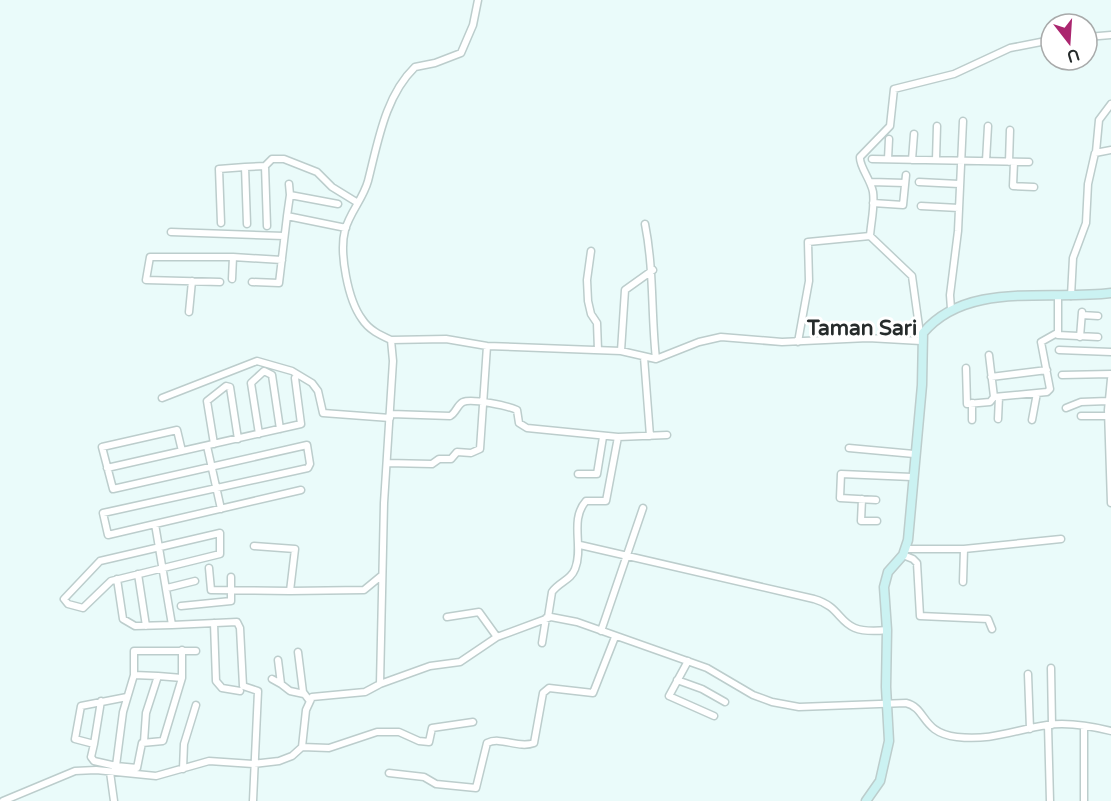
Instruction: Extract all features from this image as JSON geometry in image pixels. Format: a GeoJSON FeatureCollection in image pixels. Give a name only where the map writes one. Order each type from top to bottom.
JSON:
{"type":"FeatureCollection","features":[{"type":"Feature","properties":{"kind":"street"},"geometry":{"type":"LineString","coordinates":[[478,0],[473,25],[461,53],[415,67],[389,105],[365,190],[346,228],[342,255],[361,319],[375,333],[391,340],[446,339],[486,346],[621,351],[656,359],[699,342],[721,337],[798,342],[868,338],[921,341]]}},
{"type":"Feature","properties":{"kind":"street"},"geometry":{"type":"LineString","coordinates":[[870,236],[873,203],[871,182],[859,158],[890,126],[894,89],[954,74],[1010,48],[1039,42]]}},
{"type":"Feature","properties":{"kind":"street"},"geometry":{"type":"LineString","coordinates":[[1071,296],[1072,265],[1086,223],[1088,184],[1099,120],[1111,104]]}},
{"type":"Feature","properties":{"kind":"street"},"geometry":{"type":"LineString","coordinates":[[951,309],[950,295],[959,208],[963,121]]}},
{"type":"Feature","properties":{"kind":"street"},"geometry":{"type":"LineString","coordinates":[[936,160],[937,126]]}},
{"type":"Feature","properties":{"kind":"street"},"geometry":{"type":"LineString","coordinates":[[986,161],[988,126]]}},
{"type":"Feature","properties":{"kind":"street"},"geometry":{"type":"LineString","coordinates":[[1010,130],[1013,186],[1034,187]]}},
{"type":"Feature","properties":{"kind":"street"},"geometry":{"type":"LineString","coordinates":[[912,160],[914,134]]}},
{"type":"Feature","properties":{"kind":"street"},"geometry":{"type":"LineString","coordinates":[[888,159],[889,139]]}},
{"type":"Feature","properties":{"kind":"street"},"geometry":{"type":"LineString","coordinates":[[1095,152],[1111,150]]}},
{"type":"Feature","properties":{"kind":"street"},"geometry":{"type":"LineString","coordinates":[[267,226],[265,166],[270,160],[280,158],[312,169],[321,174],[332,187],[358,203]]}},
{"type":"Feature","properties":{"kind":"street"},"geometry":{"type":"LineString","coordinates":[[872,159],[1029,162]]}},
{"type":"Feature","properties":{"kind":"street"},"geometry":{"type":"LineString","coordinates":[[221,223],[219,169],[265,166]]}},
{"type":"Feature","properties":{"kind":"street"},"geometry":{"type":"LineString","coordinates":[[245,167],[247,224]]}},
{"type":"Feature","properties":{"kind":"street"},"geometry":{"type":"LineString","coordinates":[[873,203],[903,205],[906,175]]}},
{"type":"Feature","properties":{"kind":"street"},"geometry":{"type":"LineString","coordinates":[[871,182],[905,183]]}},
{"type":"Feature","properties":{"kind":"street"},"geometry":{"type":"LineString","coordinates":[[919,182],[959,184]]}},
{"type":"Feature","properties":{"kind":"street"},"geometry":{"type":"LineString","coordinates":[[252,282],[279,283],[290,195],[289,184]]}},
{"type":"Feature","properties":{"kind":"street"},"geometry":{"type":"LineString","coordinates":[[290,195],[338,204]]}},
{"type":"Feature","properties":{"kind":"street"},"geometry":{"type":"LineString","coordinates":[[921,206],[959,208]]}},
{"type":"Feature","properties":{"kind":"street"},"geometry":{"type":"LineString","coordinates":[[287,216],[346,228]]}},
{"type":"Feature","properties":{"kind":"street"},"geometry":{"type":"LineString","coordinates":[[645,224],[653,270],[651,307],[656,359]]}},
{"type":"Feature","properties":{"kind":"street"},"geometry":{"type":"LineString","coordinates":[[171,232],[284,236]]}},
{"type":"Feature","properties":{"kind":"street"},"geometry":{"type":"LineString","coordinates":[[798,342],[809,281],[808,242],[870,236],[912,276],[921,341],[922,385],[904,552],[888,572],[884,587],[887,630],[888,752],[877,786],[866,801]]}},
{"type":"Feature","properties":{"kind":"street"},"geometry":{"type":"LineString","coordinates":[[591,251],[587,280],[588,301],[597,323],[598,350]]}},
{"type":"Feature","properties":{"kind":"street"},"geometry":{"type":"LineString","coordinates":[[220,282],[146,280],[150,256],[282,260]]}},
{"type":"Feature","properties":{"kind":"street"},"geometry":{"type":"LineString","coordinates":[[232,279],[233,257]]}},
{"type":"Feature","properties":{"kind":"street"},"geometry":{"type":"LineString","coordinates":[[621,351],[625,290],[653,270]]}},
{"type":"Feature","properties":{"kind":"street"},"geometry":{"type":"LineString","coordinates":[[189,312],[192,281]]}},
{"type":"Feature","properties":{"kind":"street"},"geometry":{"type":"LineString","coordinates":[[921,341],[924,331],[951,309],[986,300],[1111,293]]}},
{"type":"Feature","properties":{"kind":"street"},"geometry":{"type":"LineString","coordinates":[[1057,333],[1058,296]]}},
{"type":"Feature","properties":{"kind":"street"},"geometry":{"type":"LineString","coordinates":[[1080,337],[1082,313],[1098,316]]}},
{"type":"Feature","properties":{"kind":"street"},"geometry":{"type":"LineString","coordinates":[[1057,333],[1061,336],[1098,337]]}},
{"type":"Feature","properties":{"kind":"street"},"geometry":{"type":"LineString","coordinates":[[966,368],[967,404],[990,402],[997,397],[1037,393],[1050,389],[1041,342],[1057,333]]}},
{"type":"Feature","properties":{"kind":"street"},"geometry":{"type":"LineString","coordinates":[[380,684],[381,576],[393,360],[391,340]]}},
{"type":"Feature","properties":{"kind":"street"},"geometry":{"type":"LineString","coordinates":[[387,463],[432,464],[439,459],[451,459],[457,452],[478,451],[486,346]]}},
{"type":"Feature","properties":{"kind":"street"},"geometry":{"type":"LineString","coordinates":[[1059,350],[1111,352]]}},
{"type":"Feature","properties":{"kind":"street"},"geometry":{"type":"LineString","coordinates":[[989,355],[991,377],[997,397],[998,419]]}},
{"type":"Feature","properties":{"kind":"street"},"geometry":{"type":"LineString","coordinates":[[644,357],[650,436]]}},
{"type":"Feature","properties":{"kind":"street"},"geometry":{"type":"LineString","coordinates":[[162,398],[258,361],[292,371],[312,383],[318,391],[322,413],[450,416],[463,402],[482,403],[506,405],[517,410],[519,423],[526,428],[618,438],[667,435]]}},
{"type":"Feature","properties":{"kind":"street"},"geometry":{"type":"LineString","coordinates":[[991,377],[1047,370]]}},
{"type":"Feature","properties":{"kind":"street"},"geometry":{"type":"LineString","coordinates":[[259,434],[251,383],[264,371],[272,375],[280,429]]}},
{"type":"Feature","properties":{"kind":"street"},"geometry":{"type":"LineString","coordinates":[[1062,375],[1111,374]]}},
{"type":"Feature","properties":{"kind":"street"},"geometry":{"type":"LineString","coordinates":[[107,468],[301,424],[295,378]]}},
{"type":"Feature","properties":{"kind":"street"},"geometry":{"type":"LineString","coordinates":[[1111,380],[1108,401],[1111,503]]}},
{"type":"Feature","properties":{"kind":"street"},"geometry":{"type":"LineString","coordinates":[[221,508],[212,466],[207,401],[226,386],[230,387],[238,439]]}},
{"type":"Feature","properties":{"kind":"street"},"geometry":{"type":"LineString","coordinates":[[1032,420],[1037,393]]}},
{"type":"Feature","properties":{"kind":"street"},"geometry":{"type":"LineString","coordinates":[[1066,408],[1081,402],[1108,401]]}},
{"type":"Feature","properties":{"kind":"street"},"geometry":{"type":"LineString","coordinates":[[972,403],[972,420]]}},
{"type":"Feature","properties":{"kind":"street"},"geometry":{"type":"LineString","coordinates":[[1081,416],[1108,416]]}},
{"type":"Feature","properties":{"kind":"street"},"geometry":{"type":"LineString","coordinates":[[182,451],[177,430],[102,447],[113,489],[307,446],[310,464],[308,468],[103,513],[108,535],[301,490]]}},
{"type":"Feature","properties":{"kind":"street"},"geometry":{"type":"LineString","coordinates":[[578,474],[597,474],[603,437]]}},
{"type":"Feature","properties":{"kind":"street"},"geometry":{"type":"LineString","coordinates":[[542,643],[552,592],[574,572],[580,546],[576,532],[581,507],[586,501],[606,501],[618,438]]}},
{"type":"Feature","properties":{"kind":"street"},"geometry":{"type":"LineString","coordinates":[[849,448],[914,454]]}},
{"type":"Feature","properties":{"kind":"street"},"geometry":{"type":"LineString","coordinates":[[876,500],[840,498],[841,474],[912,477]]}},
{"type":"Feature","properties":{"kind":"street"},"geometry":{"type":"LineString","coordinates":[[862,499],[861,520],[877,521]]}},
{"type":"Feature","properties":{"kind":"street"},"geometry":{"type":"LineString","coordinates":[[601,631],[643,508]]}},
{"type":"Feature","properties":{"kind":"street"},"geometry":{"type":"LineString","coordinates":[[155,524],[172,625]]}},
{"type":"Feature","properties":{"kind":"street"},"geometry":{"type":"LineString","coordinates":[[220,533],[220,554],[163,568],[111,581],[83,608],[68,604],[64,600],[100,561],[220,533]]}},
{"type":"Feature","properties":{"kind":"street"},"geometry":{"type":"LineString","coordinates":[[904,552],[964,549],[1061,539]]}},
{"type":"Feature","properties":{"kind":"street"},"geometry":{"type":"LineString","coordinates":[[254,546],[295,549],[290,591]]}},
{"type":"Feature","properties":{"kind":"street"},"geometry":{"type":"LineString","coordinates":[[580,546],[820,600],[858,630],[887,630]]}},
{"type":"Feature","properties":{"kind":"street"},"geometry":{"type":"LineString","coordinates":[[963,582],[964,549]]}},
{"type":"Feature","properties":{"kind":"street"},"geometry":{"type":"LineString","coordinates":[[904,552],[917,563],[920,616],[988,619],[992,629]]}},
{"type":"Feature","properties":{"kind":"street"},"geometry":{"type":"LineString","coordinates":[[209,568],[210,590],[363,590],[381,576]]}},
{"type":"Feature","properties":{"kind":"street"},"geometry":{"type":"LineString","coordinates":[[138,574],[146,626]]}},
{"type":"Feature","properties":{"kind":"street"},"geometry":{"type":"LineString","coordinates":[[181,606],[230,601],[231,577]]}},
{"type":"Feature","properties":{"kind":"street"},"geometry":{"type":"LineString","coordinates":[[117,579],[123,619],[135,626],[237,622],[240,628],[243,686],[258,691],[253,801]]}},
{"type":"Feature","properties":{"kind":"street"},"geometry":{"type":"LineString","coordinates":[[167,588],[195,581]]}},
{"type":"Feature","properties":{"kind":"street"},"geometry":{"type":"LineString","coordinates":[[447,617],[479,612],[497,637]]}},
{"type":"Feature","properties":{"kind":"street"},"geometry":{"type":"LineString","coordinates":[[309,700],[316,696],[365,692],[380,684],[430,666],[460,662],[497,637],[547,618],[577,622],[717,672],[753,695],[782,705],[811,707],[887,702],[914,706],[930,728],[943,735],[956,737],[990,739],[1050,725],[1084,726],[1111,731]]}},
{"type":"Feature","properties":{"kind":"street"},"geometry":{"type":"LineString","coordinates":[[214,623],[216,681],[222,688],[240,691]]}},
{"type":"Feature","properties":{"kind":"street"},"geometry":{"type":"LineString","coordinates":[[389,773],[424,777],[436,784],[476,788],[487,743],[495,740],[525,745],[534,743],[543,693],[549,688],[593,693],[615,637]]}},
{"type":"Feature","properties":{"kind":"street"},"geometry":{"type":"LineString","coordinates":[[144,742],[163,741],[182,678],[182,650]]}},
{"type":"Feature","properties":{"kind":"street"},"geometry":{"type":"LineString","coordinates":[[114,801],[114,770],[127,697],[134,675],[134,651],[196,651]]}},
{"type":"Feature","properties":{"kind":"street"},"geometry":{"type":"LineString","coordinates":[[298,652],[304,694],[309,700],[302,747]]}},
{"type":"Feature","properties":{"kind":"street"},"geometry":{"type":"LineString","coordinates":[[278,660],[281,684]]}},
{"type":"Feature","properties":{"kind":"street"},"geometry":{"type":"LineString","coordinates":[[688,662],[669,697],[714,716]]}},
{"type":"Feature","properties":{"kind":"street"},"geometry":{"type":"LineString","coordinates":[[688,662],[727,682]]}},
{"type":"Feature","properties":{"kind":"street"},"geometry":{"type":"LineString","coordinates":[[1050,801],[1051,668]]}},
{"type":"Feature","properties":{"kind":"street"},"geometry":{"type":"LineString","coordinates":[[1028,674],[1029,729]]}},
{"type":"Feature","properties":{"kind":"street"},"geometry":{"type":"LineString","coordinates":[[134,675],[182,678]]}},
{"type":"Feature","properties":{"kind":"street"},"geometry":{"type":"LineString","coordinates":[[3,801],[75,771],[138,768],[147,713],[158,676]]}},
{"type":"Feature","properties":{"kind":"street"},"geometry":{"type":"LineString","coordinates":[[273,679],[290,691],[304,694]]}},
{"type":"Feature","properties":{"kind":"street"},"geometry":{"type":"LineString","coordinates":[[677,680],[702,689],[725,702]]}},
{"type":"Feature","properties":{"kind":"street"},"geometry":{"type":"LineString","coordinates":[[94,744],[76,740],[81,706],[127,697]]}},
{"type":"Feature","properties":{"kind":"street"},"geometry":{"type":"LineString","coordinates":[[101,701],[92,759],[114,770],[156,776],[209,761],[253,764],[286,759],[302,747],[329,748],[377,732],[399,732],[419,741],[429,742],[432,728],[473,722]]}},
{"type":"Feature","properties":{"kind":"street"},"geometry":{"type":"LineString","coordinates":[[183,769],[184,744],[196,705]]}},
{"type":"Feature","properties":{"kind":"street"},"geometry":{"type":"LineString","coordinates":[[1084,726],[1084,801]]}},
{"type":"Feature","properties":{"kind":"district","name":"Taman Sari"},"geometry":{"type":"Point","coordinates":[862,328]}}]}
